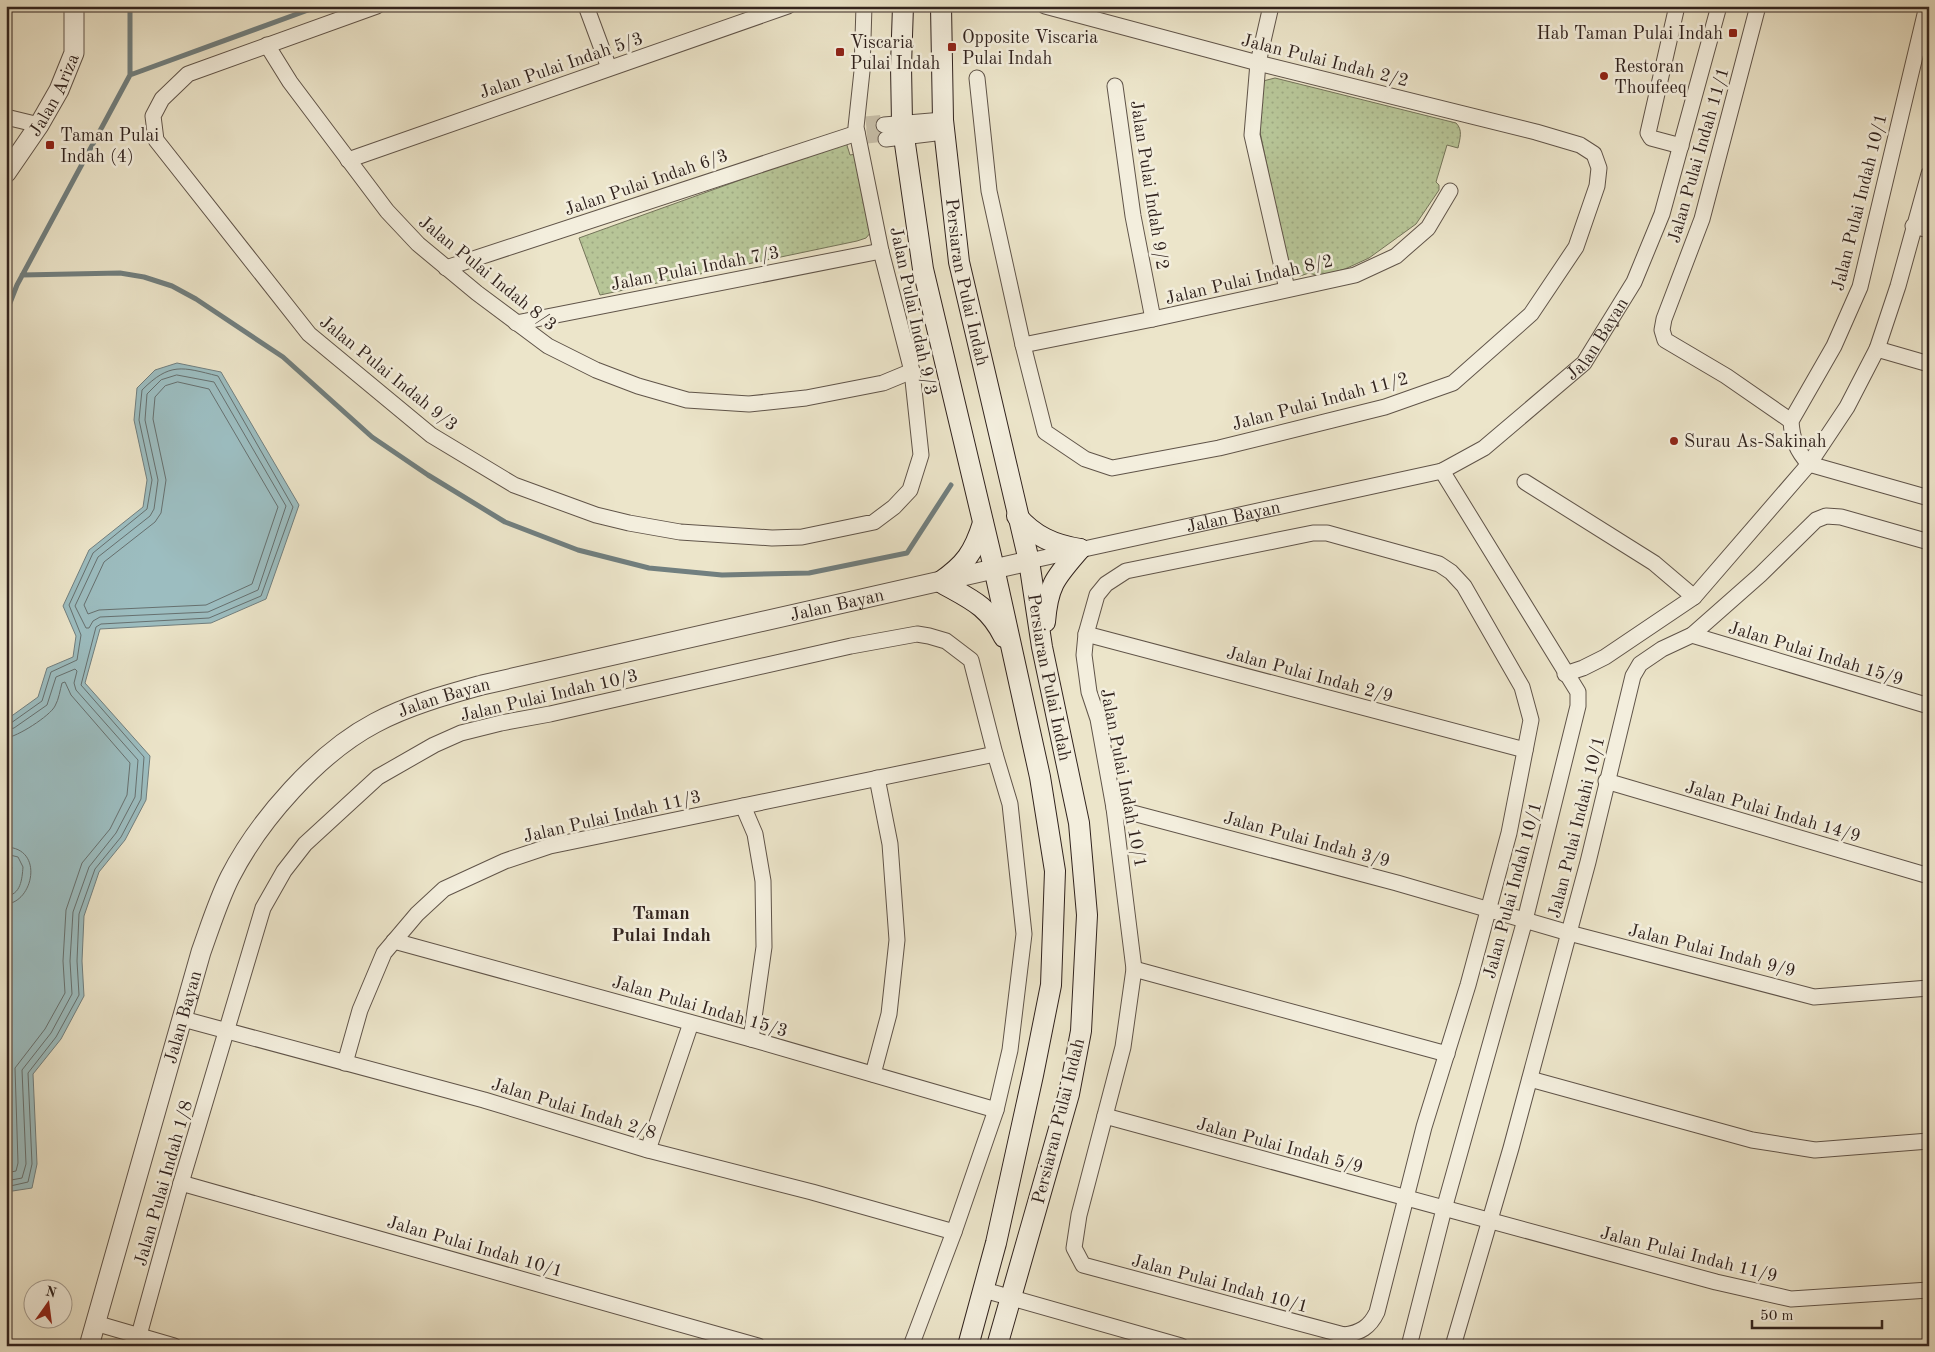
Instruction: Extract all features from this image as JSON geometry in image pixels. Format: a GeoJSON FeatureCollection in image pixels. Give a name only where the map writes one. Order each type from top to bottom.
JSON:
{"type":"FeatureCollection","features":[{"type":"Feature","properties":{"kind":"main road","name":"Persiaran Pulai Indah"},"geometry":{"type":"LineString","coordinates":[[904,6],[901,66],[892,130],[1014,656],[1040,777],[1055,871],[1051,985],[1033,1075],[984,1290],[968,1346]]}},
{"type":"Feature","properties":{"kind":"main road","name":"Persiaran Pulai Indah"},"geometry":{"type":"LineString","coordinates":[[940,6],[944,126],[958,262],[1028,561],[1042,647],[1079,823],[1088,915],[1081,1031],[1069,1094],[997,1346]]}},
{"type":"Feature","properties":{"kind":"main road"},"geometry":{"type":"LineString","coordinates":[[1017,515],[1026,525],[1046,540],[1055,544],[1080,549],[1059,573],[1051,588],[1046,603],[1042,647]]}},
{"type":"Feature","properties":{"kind":"main road"},"geometry":{"type":"LineString","coordinates":[[983,522],[969,557],[940,582],[984,607],[996,622],[1014,656]]}},
{"type":"Feature","properties":{"kind":"street","name":"Jalan Ariza"},"geometry":{"type":"LineString","coordinates":[[6,172],[39,125],[59,90],[74,53],[74,6]]}},
{"type":"Feature","properties":{"kind":"street"},"geometry":{"type":"LineString","coordinates":[[267,45],[376,6]]}},
{"type":"Feature","properties":{"kind":"street"},"geometry":{"type":"LineString","coordinates":[[586,6],[609,68]]}},
{"type":"Feature","properties":{"kind":"street","name":"Jalan Pulai Indah 5/3"},"geometry":{"type":"LineString","coordinates":[[348,160],[788,6]]}},
{"type":"Feature","properties":{"kind":"street","name":"Jalan Pulai Indah 9/3"},"geometry":{"type":"LineString","coordinates":[[267,45],[188,74],[162,99],[153,116],[156,140],[309,334],[431,435],[514,485],[596,515],[628,524],[680,532],[772,538],[802,537],[874,522],[910,490],[922,455],[912,371],[881,251],[863,132],[864,6]]}},
{"type":"Feature","properties":{"kind":"street","name":"Jalan Pulai Indah 2/2"},"geometry":{"type":"LineString","coordinates":[[1045,6],[1258,64],[1536,132],[1580,145],[1594,154]]}},
{"type":"Feature","properties":{"kind":"street"},"geometry":{"type":"LineString","coordinates":[[1271,6],[1258,64],[1252,135],[1287,289]]}},
{"type":"Feature","properties":{"kind":"street"},"geometry":{"type":"LineString","coordinates":[[1677,6],[1648,133],[1651,138],[1681,146]]}},
{"type":"Feature","properties":{"kind":"street","name":"Jalan Bayan"},"geometry":{"type":"LineString","coordinates":[[88,1346],[201,952],[220,900],[230,878],[252,840],[268,818],[315,768],[344,743],[374,723],[427,700],[482,685],[639,648],[940,582],[994,568],[1442,471],[1484,448],[1584,363],[1634,282],[1662,214],[1719,6]]}},
{"type":"Feature","properties":{"kind":"street","name":"Jalan Pulai Indah 11/1"},"geometry":{"type":"LineString","coordinates":[[1758,6],[1702,219],[1664,319],[1662,330],[1665,340],[1726,376],[1792,421]]}},
{"type":"Feature","properties":{"kind":"street","name":"Jalan Pulai Indah 10/1"},"geometry":{"type":"LineString","coordinates":[[1792,421],[1834,346],[1860,287],[1927,6]]}},
{"type":"Feature","properties":{"kind":"street","name":"Jalan Pulai Indah 8/3"},"geometry":{"type":"LineString","coordinates":[[267,45],[290,82],[387,211],[418,244],[446,268],[548,346],[596,370],[638,386],[687,400],[749,404],[806,398],[884,382],[912,371]]}},
{"type":"Feature","properties":{"kind":"street","name":"Jalan Pulai Indah 11/2"},"geometry":{"type":"LineString","coordinates":[[977,78],[989,191],[1023,345],[1045,432],[1085,459],[1112,468],[1219,448],[1385,407],[1453,383],[1532,314],[1576,246],[1597,186],[1599,168],[1594,154]]}},
{"type":"Feature","properties":{"kind":"street","name":"Jalan Pulai Indah 9/2"},"geometry":{"type":"LineString","coordinates":[[1115,86],[1133,216],[1153,319]]}},
{"type":"Feature","properties":{"kind":"street"},"geometry":{"type":"LineString","coordinates":[[6,117],[39,125]]}},
{"type":"Feature","properties":{"kind":"street"},"geometry":{"type":"LineString","coordinates":[[892,130],[944,126]]}},
{"type":"Feature","properties":{"kind":"street","name":"Jalan Pulai Indah 6/3"},"geometry":{"type":"LineString","coordinates":[[446,268],[863,132]]}},
{"type":"Feature","properties":{"kind":"street"},"geometry":{"type":"LineString","coordinates":[[1565,674],[1583,668],[1605,657],[1694,597],[1809,464],[1847,407],[1877,349],[1898,286],[1913,226],[1929,174]]}},
{"type":"Feature","properties":{"kind":"street","name":"Jalan Pulai Indah 8/2"},"geometry":{"type":"LineString","coordinates":[[1023,345],[1355,275],[1396,256],[1428,228],[1450,191]]}},
{"type":"Feature","properties":{"kind":"street"},"geometry":{"type":"LineString","coordinates":[[1913,226],[1929,230]]}},
{"type":"Feature","properties":{"kind":"street","name":"Jalan Pulai Indah 7/3"},"geometry":{"type":"LineString","coordinates":[[516,323],[881,251]]}},
{"type":"Feature","properties":{"kind":"street"},"geometry":{"type":"LineString","coordinates":[[1877,349],[1929,364]]}},
{"type":"Feature","properties":{"kind":"street"},"geometry":{"type":"LineString","coordinates":[[1792,421],[1795,445],[1809,464],[1929,498]]}},
{"type":"Feature","properties":{"kind":"street","name":"Jalan Pulai Indah 10/1"},"geometry":{"type":"LineString","coordinates":[[1409,1346],[1444,1209],[1525,920],[1578,706],[1578,692],[1565,674],[1442,471]]}},
{"type":"Feature","properties":{"kind":"street"},"geometry":{"type":"LineString","coordinates":[[1525,482],[1654,563],[1694,597]]}},
{"type":"Feature","properties":{"kind":"street","name":"Jalan Pulai Indahi 10/1"},"geometry":{"type":"LineString","coordinates":[[1453,1346],[1530,1079],[1588,862],[1632,676],[1640,664],[1662,649],[1692,635],[1760,575],[1816,520],[1826,516],[1841,517],[1929,542]]}},
{"type":"Feature","properties":{"kind":"street","name":"Jalan Pulai Indah 10/1"},"geometry":{"type":"LineString","coordinates":[[1313,533],[1327,533],[1439,564],[1452,572],[1464,586],[1480,612],[1522,686],[1531,720],[1509,833],[1447,1054],[1424,1128],[1376,1312],[1368,1325],[1358,1333],[1344,1335],[1083,1265],[1074,1248],[1078,1214],[1106,1116],[1123,1047],[1134,969],[1114,808],[1098,719],[1089,692],[1084,654],[1086,634],[1097,595],[1106,584],[1126,571],[1313,533]]}},
{"type":"Feature","properties":{"kind":"street","name":"Jalan Pulai Indah 10/3"},"geometry":{"type":"LineString","coordinates":[[225,1031],[263,908],[284,871],[305,844],[378,777],[434,745],[461,733],[851,646],[917,634],[946,641],[971,660],[995,754]]}},
{"type":"Feature","properties":{"kind":"street","name":"Jalan Pulai Indah 2/9"},"geometry":{"type":"LineString","coordinates":[[1086,634],[1525,750]]}},
{"type":"Feature","properties":{"kind":"street","name":"Jalan Pulai Indah 15/9"},"geometry":{"type":"LineString","coordinates":[[1692,635],[1929,706]]}},
{"type":"Feature","properties":{"kind":"street"},"geometry":{"type":"LineString","coordinates":[[911,1346],[954,1232],[996,1110],[1010,1050],[1024,934],[1010,804],[995,754]]}},
{"type":"Feature","properties":{"kind":"street","name":"Jalan Pulai Indah 11/3"},"geometry":{"type":"LineString","coordinates":[[345,1064],[360,1010],[384,953],[416,914],[444,889],[505,861],[550,846],[995,754]]}},
{"type":"Feature","properties":{"kind":"street"},"geometry":{"type":"LineString","coordinates":[[873,1074],[889,1014],[897,940],[890,844],[877,778]]}},
{"type":"Feature","properties":{"kind":"street","name":"Jalan Pulai Indah 14/9"},"geometry":{"type":"LineString","coordinates":[[1606,781],[1929,876]]}},
{"type":"Feature","properties":{"kind":"street"},"geometry":{"type":"LineString","coordinates":[[743,806],[755,834],[762,881],[764,947],[751,1039]]}},
{"type":"Feature","properties":{"kind":"street","name":"Jalan Pulai Indah 3/9"},"geometry":{"type":"LineString","coordinates":[[1114,808],[1489,908]]}},
{"type":"Feature","properties":{"kind":"street","name":"Jalan Pulai Indah 9/9"},"geometry":{"type":"LineString","coordinates":[[1489,908],[1569,933],[1814,997],[1929,988]]}},
{"type":"Feature","properties":{"kind":"street","name":"Jalan Pulai Indah 15/3"},"geometry":{"type":"LineString","coordinates":[[394,941],[751,1039],[996,1110]]}},
{"type":"Feature","properties":{"kind":"street"},"geometry":{"type":"LineString","coordinates":[[1134,969],[1447,1054]]}},
{"type":"Feature","properties":{"kind":"street","name":"Jalan Pulai Indah 2/8"},"geometry":{"type":"LineString","coordinates":[[183,1019],[484,1100],[648,1150],[802,1189],[954,1232]]}},
{"type":"Feature","properties":{"kind":"street"},"geometry":{"type":"LineString","coordinates":[[648,1150],[691,1023]]}},
{"type":"Feature","properties":{"kind":"street","name":"Jalan Pulai Indah 1/8"},"geometry":{"type":"LineString","coordinates":[[138,1341],[225,1031]]}},
{"type":"Feature","properties":{"kind":"street"},"geometry":{"type":"LineString","coordinates":[[1530,1079],[1752,1140],[1806,1149],[1815,1150],[1929,1141]]}},
{"type":"Feature","properties":{"kind":"street","name":"Jalan Pulai Indah 5/9"},"geometry":{"type":"LineString","coordinates":[[1106,1116],[1444,1209]]}},
{"type":"Feature","properties":{"kind":"street","name":"Jalan Pulai Indah 10/1"},"geometry":{"type":"LineString","coordinates":[[181,1183],[758,1346]]}},
{"type":"Feature","properties":{"kind":"street","name":"Jalan Pulai Indah 11/9"},"geometry":{"type":"LineString","coordinates":[[1444,1209],[1716,1282],[1790,1299],[1929,1290]]}},
{"type":"Feature","properties":{"kind":"street"},"geometry":{"type":"LineString","coordinates":[[984,1290],[1181,1346]]}},
{"type":"Feature","properties":{"kind":"street"},"geometry":{"type":"LineString","coordinates":[[95,1323],[138,1341],[174,1346]]}},
{"type":"Feature","properties":{"kind":"green space"},"geometry":{"type":"Polygon","coordinates":[[[1275,78],[1456,123],[1460,128],[1458,148],[1447,145],[1436,182],[1439,185],[1439,190],[1416,224],[1369,258],[1345,269],[1319,276],[1309,273],[1300,276],[1291,270],[1287,262],[1259,127],[1263,81],[1275,78]]]}},
{"type":"Feature","properties":{"kind":"green space"},"geometry":{"type":"Polygon","coordinates":[[[846,142],[850,155],[856,154],[871,232],[866,238],[600,295],[579,238],[846,142]]]}},
{"type":"Feature","properties":{"kind":"water"},"geometry":{"type":"Polygon","coordinates":[[[177,363],[221,372],[299,505],[266,599],[211,623],[100,629],[85,683],[150,756],[146,800],[125,840],[99,872],[84,916],[82,961],[84,996],[61,1039],[33,1074],[37,1164],[32,1188],[6,1192],[6,896],[12,867],[6,865],[6,720],[38,697],[47,668],[73,657],[76,636],[63,606],[89,550],[143,507],[147,480],[134,420],[137,388],[155,370],[177,363]]]}},
{"type":"Feature","properties":{"kind":"waterway"},"geometry":{"type":"LineString","coordinates":[[6,313],[17,285],[130,75],[130,6]]}},
{"type":"Feature","properties":{"kind":"waterway"},"geometry":{"type":"LineString","coordinates":[[130,75],[319,6]]}},
{"type":"Feature","properties":{"kind":"waterway"},"geometry":{"type":"LineString","coordinates":[[22,275],[120,273],[144,277],[172,286],[196,299],[283,357],[372,437],[428,475],[505,522],[578,550],[649,568],[722,575],[809,573],[907,553],[951,485]]}},
{"type":"Feature","properties":{"kind":"tunnel"},"geometry":{"type":"LineString","coordinates":[[866,124],[884,122]]}},
{"type":"Feature","properties":{"kind":"tunnel"},"geometry":{"type":"LineString","coordinates":[[867,136],[885,134]]}},
{"type":"Feature","properties":{"kind":"place","name":"Hab Taman Pulai Indah"},"geometry":{"type":"Point","coordinates":[1733,33]}},
{"type":"Feature","properties":{"kind":"place","name":"Opposite Viscaria Pulai Indah"},"geometry":{"type":"Point","coordinates":[952,47]}},
{"type":"Feature","properties":{"kind":"place","name":"Viscaria Pulai Indah"},"geometry":{"type":"Point","coordinates":[840,52]}},
{"type":"Feature","properties":{"kind":"place","name":"Restoran Thoufeeq"},"geometry":{"type":"Point","coordinates":[1604,76]}},
{"type":"Feature","properties":{"kind":"place","name":"Taman Pulai Indah (4)"},"geometry":{"type":"Point","coordinates":[50,145]}},
{"type":"Feature","properties":{"kind":"place","name":"Surau As-Sakinah"},"geometry":{"type":"Point","coordinates":[1674,441]}},
{"type":"Feature","properties":{"kind":"district","name":"Taman Pulai Indah"},"geometry":{"type":"Point","coordinates":[661,923]}}]}
